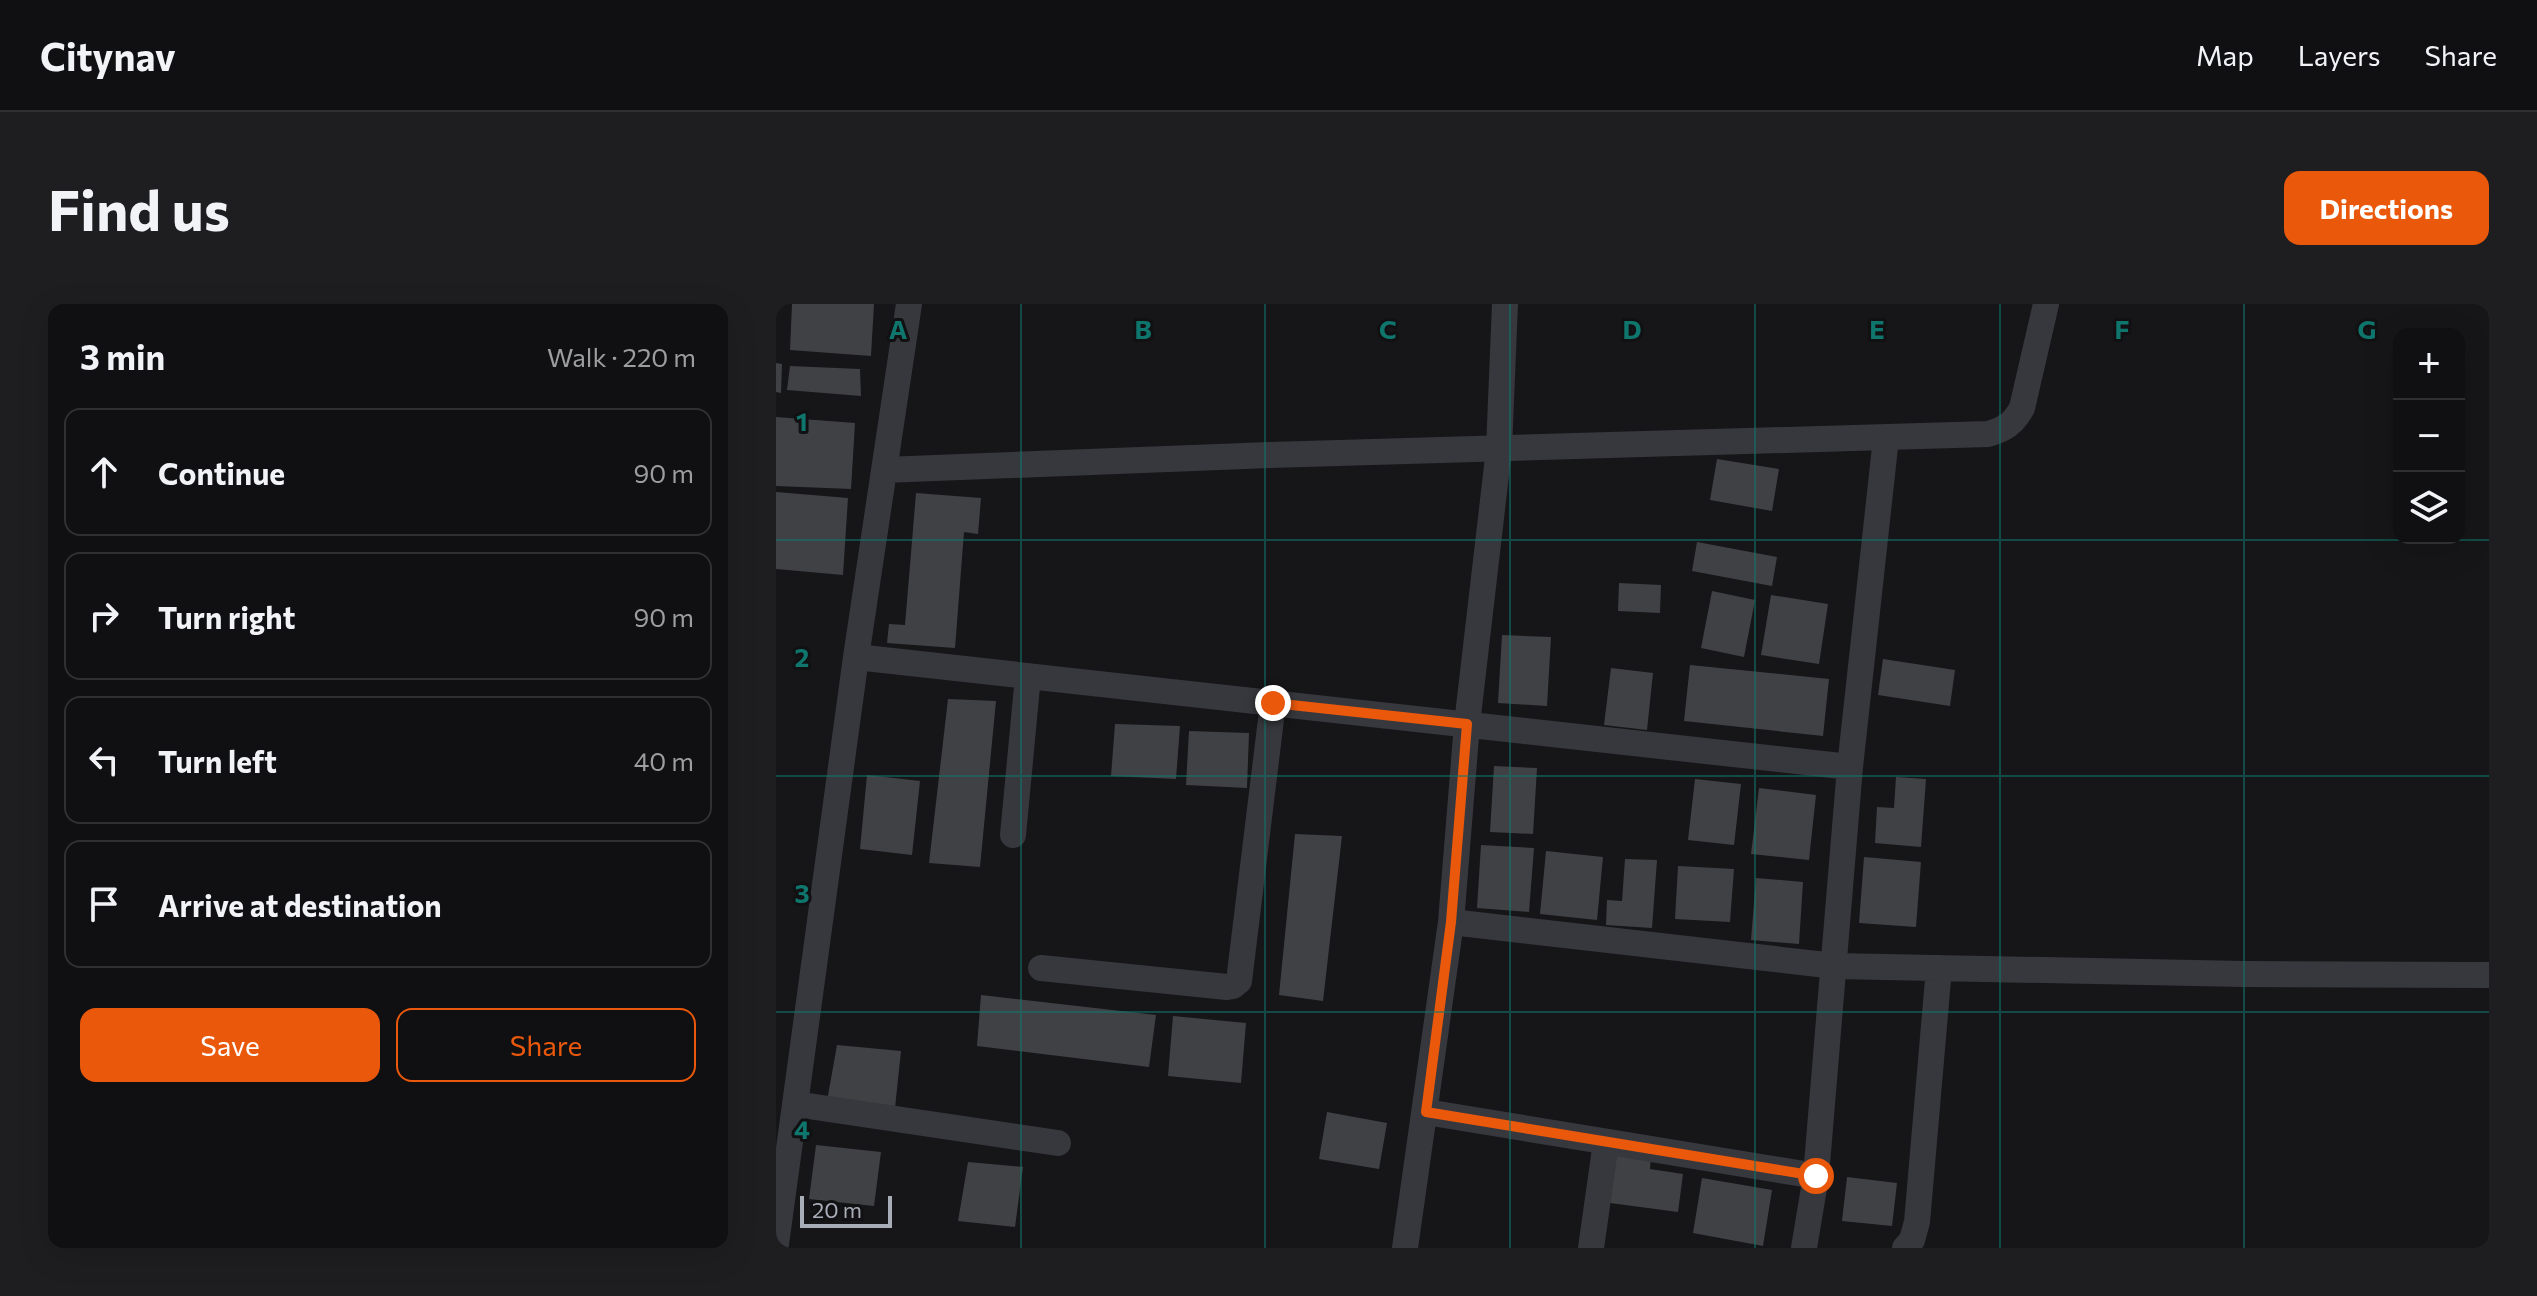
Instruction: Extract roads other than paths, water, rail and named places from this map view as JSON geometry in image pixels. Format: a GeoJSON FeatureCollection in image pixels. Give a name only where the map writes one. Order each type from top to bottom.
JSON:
{"type":"FeatureCollection","features":[{"type":"Feature","properties":{"kind":"street"},"geometry":{"type":"LineString","coordinates":[[776,1244],[856,657],[909,304]]}},
{"type":"Feature","properties":{"kind":"street"},"geometry":{"type":"LineString","coordinates":[[1405,1248],[1451,922],[1467,724],[1499,449],[1505,304]]}},
{"type":"Feature","properties":{"kind":"street"},"geometry":{"type":"LineString","coordinates":[[884,470],[1988,434],[2004,429],[2022,408],[2046,304]]}},
{"type":"Feature","properties":{"kind":"street"},"geometry":{"type":"LineString","coordinates":[[1806,1248],[1816,1176],[1850,767],[1886,438]]}},
{"type":"Feature","properties":{"kind":"street"},"geometry":{"type":"LineString","coordinates":[[856,657],[1850,767]]}},
{"type":"Feature","properties":{"kind":"street"},"geometry":{"type":"LineString","coordinates":[[1013,835],[1028,676]]}},
{"type":"Feature","properties":{"kind":"street"},"geometry":{"type":"LineString","coordinates":[[1041,968],[1227,987],[1239,981],[1273,703]]}},
{"type":"Feature","properties":{"kind":"street"},"geometry":{"type":"LineString","coordinates":[[1451,922],[1835,966],[2489,975]]}},
{"type":"Feature","properties":{"kind":"street"},"geometry":{"type":"LineString","coordinates":[[1905,1248],[1912,1240],[1917,1222],[1939,968]]}},
{"type":"Feature","properties":{"kind":"street"},"geometry":{"type":"LineString","coordinates":[[795,1104],[1058,1143]]}},
{"type":"Feature","properties":{"kind":"street"},"geometry":{"type":"LineString","coordinates":[[1426,1112],[1816,1176]]}},
{"type":"Feature","properties":{"kind":"street"},"geometry":{"type":"LineString","coordinates":[[1591,1248],[1606,1142]]}}]}
